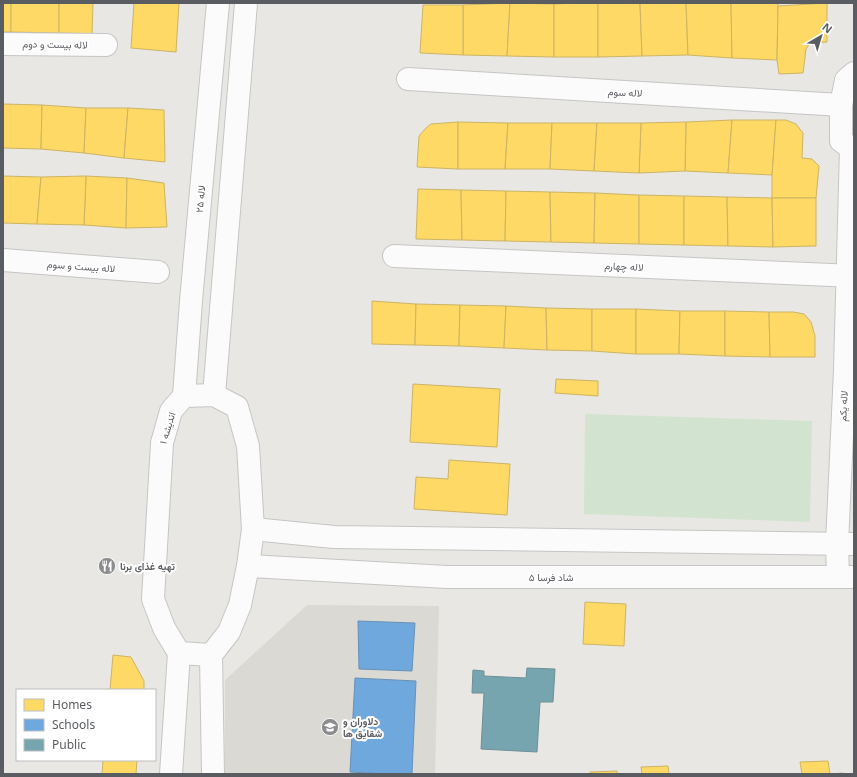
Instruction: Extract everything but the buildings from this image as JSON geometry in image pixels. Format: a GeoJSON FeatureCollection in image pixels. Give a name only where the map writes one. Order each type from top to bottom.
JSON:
{"type":"FeatureCollection","features":[{"type":"Feature","properties":{"kind":"street","name":"لاله ۲۵"},"geometry":{"type":"LineString","coordinates":[[184,396],[191,301],[218,3]]}},
{"type":"Feature","properties":{"kind":"street"},"geometry":{"type":"LineString","coordinates":[[214,395],[246,3]]}},
{"type":"Feature","properties":{"kind":"street","name":"لاله بیست و دوم"},"geometry":{"type":"LineString","coordinates":[[3,44],[106,45]]}},
{"type":"Feature","properties":{"kind":"street"},"geometry":{"type":"LineString","coordinates":[[852,147],[841,141],[841,105],[846,80],[854,73]]}},
{"type":"Feature","properties":{"kind":"street","name":"لاله سوم"},"geometry":{"type":"LineString","coordinates":[[408,79],[841,105]]}},
{"type":"Feature","properties":{"kind":"street","name":"لاله یکم"},"geometry":{"type":"LineString","coordinates":[[846,577],[845,370],[851,276],[852,147]]}},
{"type":"Feature","properties":{"kind":"street","name":"لاله چهارم"},"geometry":{"type":"LineString","coordinates":[[394,256],[851,276]]}},
{"type":"Feature","properties":{"kind":"street","name":"لاله بیست و سوم"},"geometry":{"type":"LineString","coordinates":[[3,260],[158,272]]}},
{"type":"Feature","properties":{"kind":"street"},"geometry":{"type":"LineString","coordinates":[[191,301],[197,307],[205,311],[214,309],[222,303]]}},
{"type":"Feature","properties":{"kind":"street"},"geometry":{"type":"LineString","coordinates":[[184,396],[214,395],[237,407],[248,446],[253,530],[248,566],[240,606],[228,632],[211,655],[213,774]]}},
{"type":"Feature","properties":{"kind":"street","name":"اندیشه ۱"},"geometry":{"type":"LineString","coordinates":[[179,653],[164,628],[153,599],[162,443],[171,411],[184,396]]}},
{"type":"Feature","properties":{"kind":"street"},"geometry":{"type":"LineString","coordinates":[[253,530],[334,537],[846,544]]}},
{"type":"Feature","properties":{"kind":"street","name":"شاد فرسا ۵"},"geometry":{"type":"LineString","coordinates":[[248,566],[447,577],[846,577]]}},
{"type":"Feature","properties":{"kind":"street"},"geometry":{"type":"LineString","coordinates":[[171,774],[179,653],[211,655]]}},
{"type":"Feature","properties":{"kind":"shaded area","name":"دلاوران و شقایق ها"},"geometry":{"type":"Polygon","coordinates":[[[307,605],[439,606],[435,774],[225,774],[225,680],[307,605]]]}},
{"type":"Feature","properties":{"kind":"green space"},"geometry":{"type":"Polygon","coordinates":[[[585,414],[812,421],[810,522],[584,514],[585,414]]]}},
{"type":"Feature","properties":{"kind":"place","name":"تهیه غذای برنا"},"geometry":{"type":"Point","coordinates":[107,566]}},
{"type":"Feature","properties":{"kind":"place","name":"دلاوران و شقایق ها"},"geometry":{"type":"Point","coordinates":[330,727]}}]}
